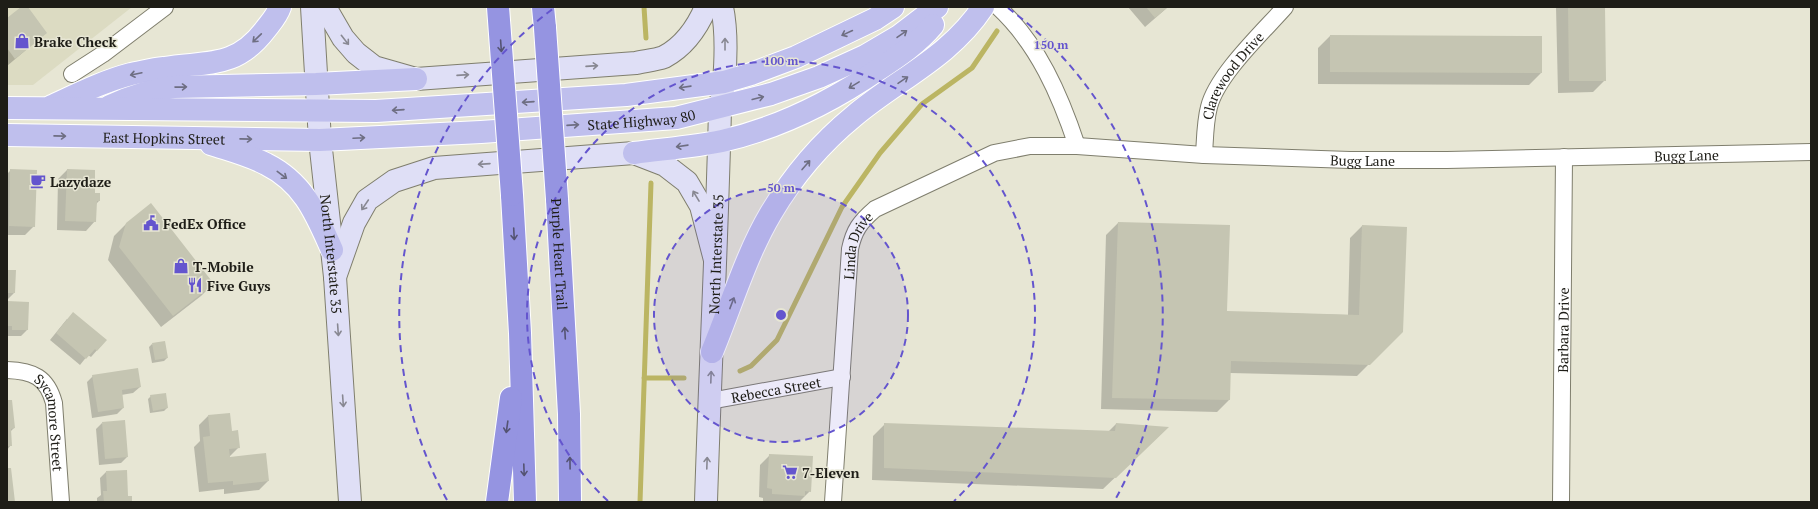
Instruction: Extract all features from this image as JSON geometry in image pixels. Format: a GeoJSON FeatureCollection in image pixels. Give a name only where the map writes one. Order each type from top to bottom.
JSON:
{"type":"FeatureCollection","features":[{"type":"Feature","properties":{"kind":"highway"},"geometry":{"type":"LineString","coordinates":[[498,7],[512,195],[520,333],[524,502]]}},
{"type":"Feature","properties":{"kind":"highway","name":"Purple Heart Trail"},"geometry":{"type":"LineString","coordinates":[[544,17],[557,199],[569,414],[570,502]]}},
{"type":"Feature","properties":{"kind":"highway"},"geometry":{"type":"LineString","coordinates":[[497,502],[520,333]]}},
{"type":"Feature","properties":{"kind":"main road"},"geometry":{"type":"LineString","coordinates":[[45,109],[95,87],[130,75],[164,68],[218,62],[243,52],[261,35],[278,14],[280,7]]}},
{"type":"Feature","properties":{"kind":"main road","name":"North Interstate 35"},"geometry":{"type":"LineString","coordinates":[[312,7],[320,140],[335,277],[350,502]]}},
{"type":"Feature","properties":{"kind":"main road"},"geometry":{"type":"LineString","coordinates":[[325,7],[343,38],[356,53],[374,67],[416,79]]}},
{"type":"Feature","properties":{"kind":"main road"},"geometry":{"type":"LineString","coordinates":[[7,122],[39,122],[65,118],[104,109],[135,94],[161,89],[416,79],[636,63],[663,57],[685,42],[697,26],[706,7]]}},
{"type":"Feature","properties":{"kind":"main road","name":"North Interstate 35"},"geometry":{"type":"LineString","coordinates":[[706,502],[720,108],[724,82],[725,20],[722,7]]}},
{"type":"Feature","properties":{"kind":"main road","name":"State Highway 80"},"geometry":{"type":"LineString","coordinates":[[318,111],[376,111],[626,95],[724,82],[796,57],[876,19],[892,7]]}},
{"type":"Feature","properties":{"kind":"main road","name":"State Highway 80"},"geometry":{"type":"LineString","coordinates":[[320,140],[481,132],[676,118],[771,94],[819,77],[865,56],[899,36],[937,7]]}},
{"type":"Feature","properties":{"kind":"main road"},"geometry":{"type":"LineString","coordinates":[[335,277],[354,223],[367,200],[394,181],[434,168],[634,153],[720,141],[764,129],[820,106],[869,76],[902,54],[925,34],[948,7]]}},
{"type":"Feature","properties":{"kind":"main road"},"geometry":{"type":"LineString","coordinates":[[712,352],[750,258],[771,214],[793,180],[830,137],[853,116],[872,101],[933,60],[953,43],[983,7]]}},
{"type":"Feature","properties":{"kind":"main road","name":"East Hopkins Street"},"geometry":{"type":"LineString","coordinates":[[7,108],[318,111]]}},
{"type":"Feature","properties":{"kind":"main road","name":"East Hopkins Street"},"geometry":{"type":"LineString","coordinates":[[7,135],[320,140]]}},
{"type":"Feature","properties":{"kind":"main road"},"geometry":{"type":"LineString","coordinates":[[195,138],[266,164],[285,176],[303,194],[315,211],[332,250]]}},
{"type":"Feature","properties":{"kind":"main road"},"geometry":{"type":"LineString","coordinates":[[634,153],[665,165],[687,182],[701,206],[715,260]]}},
{"type":"Feature","properties":{"kind":"street"},"geometry":{"type":"LineString","coordinates":[[72,74],[103,54],[165,7]]}},
{"type":"Feature","properties":{"kind":"street"},"geometry":{"type":"LineString","coordinates":[[998,7],[1017,28],[1043,64],[1064,106],[1077,146]]}},
{"type":"Feature","properties":{"kind":"street","name":"Clarewood Drive"},"geometry":{"type":"LineString","coordinates":[[1204,156],[1209,107],[1214,91],[1225,75],[1285,7]]}},
{"type":"Feature","properties":{"kind":"street","name":"Linda Drive"},"geometry":{"type":"LineString","coordinates":[[833,502],[850,249],[853,235],[862,220],[875,209],[994,153],[1030,146],[1077,146]]}},
{"type":"Feature","properties":{"kind":"street","name":"Bugg Lane"},"geometry":{"type":"LineString","coordinates":[[1077,146],[1204,156],[1350,160],[1811,152]]}},
{"type":"Feature","properties":{"kind":"street","name":"Barbara Drive"},"geometry":{"type":"LineString","coordinates":[[1561,502],[1564,157]]}},
{"type":"Feature","properties":{"kind":"street","name":"Sycamore Street"},"geometry":{"type":"LineString","coordinates":[[7,370],[30,372],[43,381],[51,391],[54,403],[61,502]]}},
{"type":"Feature","properties":{"kind":"street","name":"Rebecca Street"},"geometry":{"type":"LineString","coordinates":[[710,401],[842,377]]}},
{"type":"Feature","properties":{"kind":"shaded area"},"geometry":{"type":"Polygon","coordinates":[[[7,7],[132,7],[33,85],[7,85],[7,7]]]}},
{"type":"Feature","properties":{"kind":"building","name":"Brake Check"},"geometry":{"type":"Polygon","coordinates":[[[21,7],[28,7],[47,33],[15,59],[7,48],[7,18],[21,7]]]}},
{"type":"Feature","properties":{"kind":"building"},"geometry":{"type":"Polygon","coordinates":[[[1146,7],[1168,7],[1155,18],[1146,7]]]}},
{"type":"Feature","properties":{"kind":"building"},"geometry":{"type":"Polygon","coordinates":[[[1568,7],[1605,7],[1606,81],[1569,81],[1568,7]]]}},
{"type":"Feature","properties":{"kind":"building"},"geometry":{"type":"Polygon","coordinates":[[[1330,35],[1542,36],[1542,73],[1330,72],[1330,35]]]}},
{"type":"Feature","properties":{"kind":"building"},"geometry":{"type":"Polygon","coordinates":[[[10,169],[37,170],[35,227],[9,226],[10,169]]]}},
{"type":"Feature","properties":{"kind":"building"},"geometry":{"type":"Polygon","coordinates":[[[67,169],[95,170],[95,193],[100,193],[100,201],[97,201],[96,222],[65,221],[67,169]]]}},
{"type":"Feature","properties":{"kind":"building"},"geometry":{"type":"Polygon","coordinates":[[[151,203],[214,284],[173,316],[119,247],[126,223],[151,203]]]}},
{"type":"Feature","properties":{"kind":"building"},"geometry":{"type":"Polygon","coordinates":[[[1118,222],[1230,225],[1227,311],[1359,315],[1362,225],[1407,227],[1403,332],[1370,365],[1231,361],[1230,400],[1112,398],[1118,222]]]}},
{"type":"Feature","properties":{"kind":"building"},"geometry":{"type":"Polygon","coordinates":[[[7,270],[16,270],[15,293],[7,293],[7,270]]]}},
{"type":"Feature","properties":{"kind":"building"},"geometry":{"type":"Polygon","coordinates":[[[7,301],[29,302],[28,330],[12,330],[12,326],[7,326],[7,301]]]}},
{"type":"Feature","properties":{"kind":"building"},"geometry":{"type":"Polygon","coordinates":[[[73,312],[107,340],[97,351],[95,349],[86,359],[56,333],[73,312]]]}},
{"type":"Feature","properties":{"kind":"building"},"geometry":{"type":"Polygon","coordinates":[[[165,341],[168,358],[155,360],[152,343],[165,341]]]}},
{"type":"Feature","properties":{"kind":"building"},"geometry":{"type":"Polygon","coordinates":[[[138,368],[141,387],[122,390],[124,408],[98,412],[92,375],[138,368]]]}},
{"type":"Feature","properties":{"kind":"building"},"geometry":{"type":"Polygon","coordinates":[[[166,393],[168,408],[153,411],[150,395],[166,393]]]}},
{"type":"Feature","properties":{"kind":"building"},"geometry":{"type":"Polygon","coordinates":[[[7,400],[12,400],[15,428],[11,429],[12,446],[7,446],[7,400]]]}},
{"type":"Feature","properties":{"kind":"building"},"geometry":{"type":"Polygon","coordinates":[[[230,413],[232,431],[238,430],[240,448],[229,449],[230,457],[266,453],[269,481],[233,485],[233,481],[208,483],[203,437],[210,436],[208,415],[230,413]]]}},
{"type":"Feature","properties":{"kind":"building"},"geometry":{"type":"Polygon","coordinates":[[[125,420],[128,457],[105,459],[102,422],[125,420]]]}},
{"type":"Feature","properties":{"kind":"building"},"geometry":{"type":"Polygon","coordinates":[[[884,423],[1115,431],[1116,423],[1169,427],[1116,478],[884,468],[884,423]]]}},
{"type":"Feature","properties":{"kind":"building","name":"7-Eleven"},"geometry":{"type":"Polygon","coordinates":[[[769,454],[813,456],[811,492],[805,491],[805,496],[772,494],[772,489],[767,488],[769,454]]]}},
{"type":"Feature","properties":{"kind":"building"},"geometry":{"type":"Polygon","coordinates":[[[7,468],[11,468],[15,502],[7,502],[7,468]]]}},
{"type":"Feature","properties":{"kind":"building"},"geometry":{"type":"Polygon","coordinates":[[[127,470],[128,496],[132,496],[132,502],[104,502],[103,491],[107,491],[106,471],[127,470]]]}},
{"type":"Feature","properties":{"kind":"waterway"},"geometry":{"type":"LineString","coordinates":[[644,7],[646,38]]}},
{"type":"Feature","properties":{"kind":"waterway"},"geometry":{"type":"LineString","coordinates":[[740,371],[751,366],[777,340],[842,207],[880,153],[922,104],[972,68],[997,31]]}},
{"type":"Feature","properties":{"kind":"waterway"},"geometry":{"type":"LineString","coordinates":[[640,502],[651,183]]}},
{"type":"Feature","properties":{"kind":"waterway"},"geometry":{"type":"LineString","coordinates":[[644,378],[684,378]]}},
{"type":"Feature","properties":{"kind":"place","name":"Brake Check"},"geometry":{"type":"Point","coordinates":[22,41]}},
{"type":"Feature","properties":{"kind":"place","name":"Lazydaze"},"geometry":{"type":"Point","coordinates":[38,181]}},
{"type":"Feature","properties":{"kind":"place","name":"FedEx Office"},"geometry":{"type":"Point","coordinates":[151,223]}},
{"type":"Feature","properties":{"kind":"place","name":"T-Mobile"},"geometry":{"type":"Point","coordinates":[181,266]}},
{"type":"Feature","properties":{"kind":"place","name":"Five Guys"},"geometry":{"type":"Point","coordinates":[195,285]}},
{"type":"Feature","properties":{"kind":"place","name":"7-Eleven"},"geometry":{"type":"Point","coordinates":[790,472]}}]}
